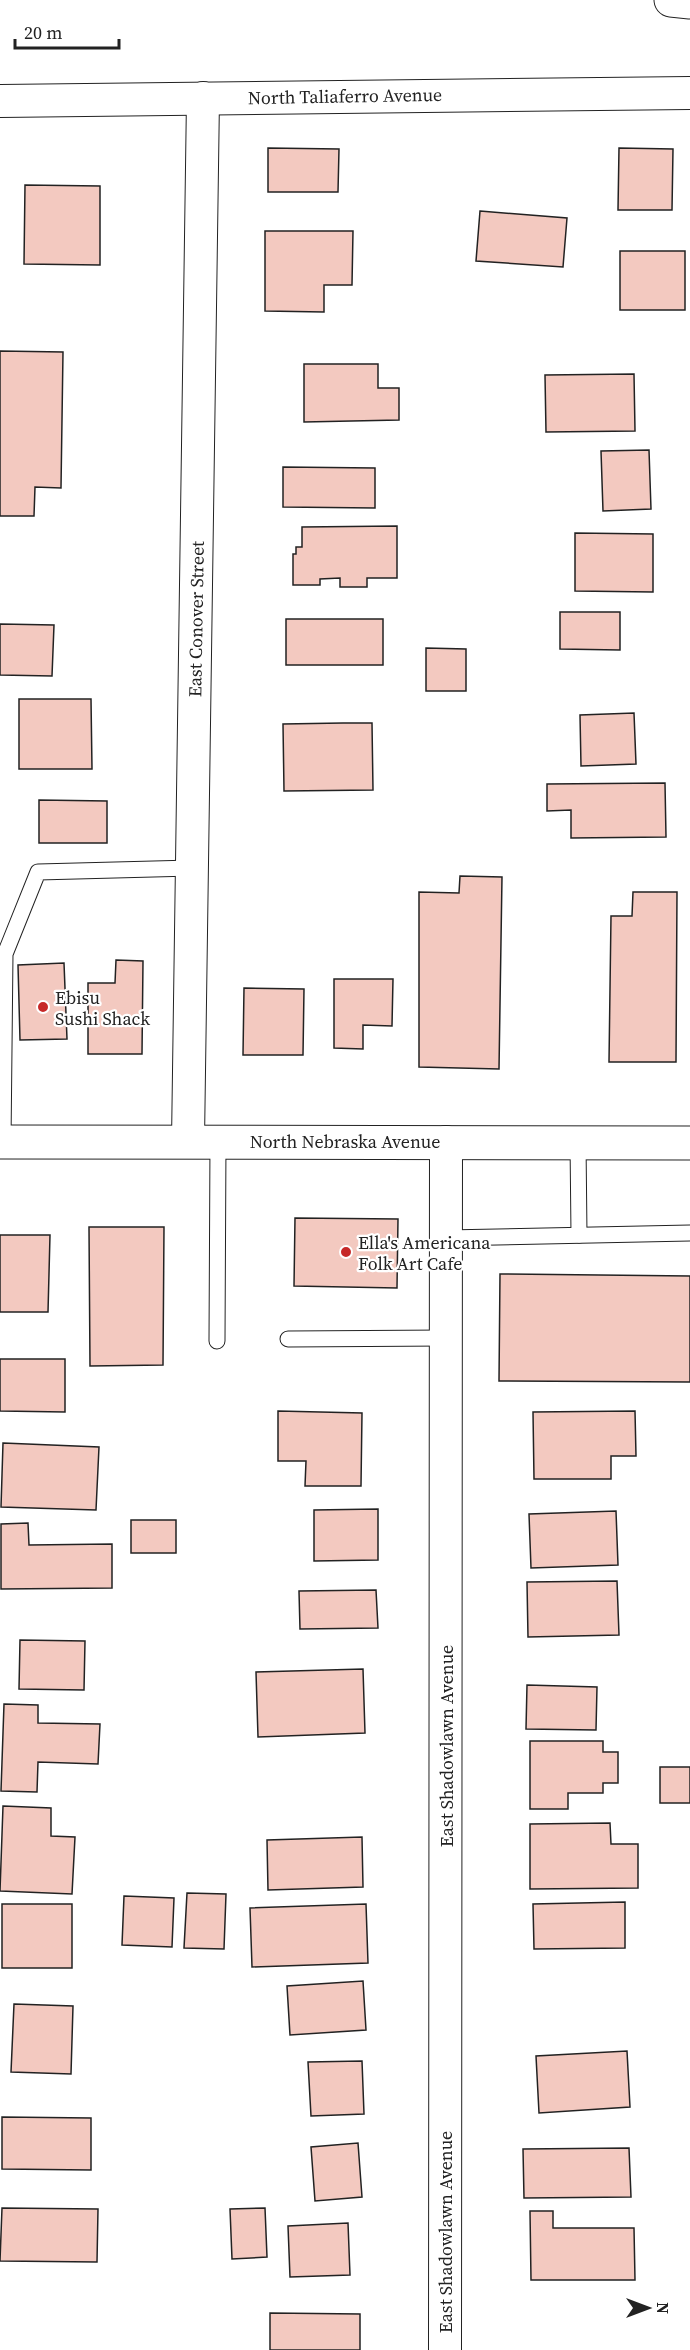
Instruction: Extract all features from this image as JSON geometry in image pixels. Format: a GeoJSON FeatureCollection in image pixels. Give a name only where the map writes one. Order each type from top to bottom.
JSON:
{"type":"FeatureCollection","features":[{"type":"Feature","properties":{"kind":"main road"},"geometry":{"type":"LineString","coordinates":[[671,0],[690,2]]}},
{"type":"Feature","properties":{"kind":"main road","name":"North Nebraska Avenue"},"geometry":{"type":"LineString","coordinates":[[2,1142],[690,1143]]}},
{"type":"Feature","properties":{"kind":"street","name":"North Taliaferro Avenue"},"geometry":{"type":"LineString","coordinates":[[0,101],[690,93]]}},
{"type":"Feature","properties":{"kind":"street","name":"East Conover Street"},"geometry":{"type":"LineString","coordinates":[[203,98],[192,868],[203,1141]]}},
{"type":"Feature","properties":{"kind":"street","name":"East Shadowlawn Avenue"},"geometry":{"type":"LineString","coordinates":[[445,2350],[446,1142]]}},
{"type":"Feature","properties":{"kind":"lane"},"geometry":{"type":"LineString","coordinates":[[2,1142],[5,954],[38,872],[192,868]]}},
{"type":"Feature","properties":{"kind":"lane"},"geometry":{"type":"LineString","coordinates":[[203,1141],[217,1341]]}},
{"type":"Feature","properties":{"kind":"lane"},"geometry":{"type":"LineString","coordinates":[[578,1142],[579,1235]]}},
{"type":"Feature","properties":{"kind":"lane"},"geometry":{"type":"LineString","coordinates":[[446,1238],[690,1233]]}},
{"type":"Feature","properties":{"kind":"lane"},"geometry":{"type":"LineString","coordinates":[[288,1339],[446,1338]]}},
{"type":"Feature","properties":{"kind":"building"},"geometry":{"type":"Polygon","coordinates":[[[268,148],[339,149],[338,192],[268,192],[268,148]]]}},
{"type":"Feature","properties":{"kind":"building"},"geometry":{"type":"Polygon","coordinates":[[[619,148],[673,149],[672,210],[618,210],[619,148]]]}},
{"type":"Feature","properties":{"kind":"building"},"geometry":{"type":"Polygon","coordinates":[[[25,185],[100,186],[100,265],[24,264],[25,185]]]}},
{"type":"Feature","properties":{"kind":"building"},"geometry":{"type":"Polygon","coordinates":[[[480,211],[567,218],[563,267],[476,261],[480,211]]]}},
{"type":"Feature","properties":{"kind":"building"},"geometry":{"type":"Polygon","coordinates":[[[265,231],[353,231],[352,285],[324,285],[324,312],[265,311],[265,231]]]}},
{"type":"Feature","properties":{"kind":"building"},"geometry":{"type":"Polygon","coordinates":[[[620,251],[685,251],[685,310],[620,310],[620,251]]]}},
{"type":"Feature","properties":{"kind":"building"},"geometry":{"type":"Polygon","coordinates":[[[0,351],[63,352],[61,488],[35,487],[34,516],[0,516],[0,351]]]}},
{"type":"Feature","properties":{"kind":"building"},"geometry":{"type":"Polygon","coordinates":[[[304,364],[378,364],[378,388],[399,388],[399,420],[304,422],[304,364]]]}},
{"type":"Feature","properties":{"kind":"building"},"geometry":{"type":"Polygon","coordinates":[[[634,374],[635,431],[546,432],[545,375],[634,374]]]}},
{"type":"Feature","properties":{"kind":"building"},"geometry":{"type":"Polygon","coordinates":[[[649,450],[651,509],[603,511],[601,451],[649,450]]]}},
{"type":"Feature","properties":{"kind":"building"},"geometry":{"type":"Polygon","coordinates":[[[283,467],[375,468],[375,508],[283,507],[283,467]]]}},
{"type":"Feature","properties":{"kind":"building"},"geometry":{"type":"Polygon","coordinates":[[[397,526],[397,578],[367,578],[367,587],[340,587],[340,578],[320,579],[320,585],[293,585],[293,554],[296,554],[296,547],[302,547],[302,527],[397,526]]]}},
{"type":"Feature","properties":{"kind":"building"},"geometry":{"type":"Polygon","coordinates":[[[575,533],[653,534],[653,592],[575,591],[575,533]]]}},
{"type":"Feature","properties":{"kind":"building"},"geometry":{"type":"Polygon","coordinates":[[[560,612],[620,612],[620,650],[560,649],[560,612]]]}},
{"type":"Feature","properties":{"kind":"building"},"geometry":{"type":"Polygon","coordinates":[[[286,619],[383,619],[383,665],[286,665],[286,619]]]}},
{"type":"Feature","properties":{"kind":"building"},"geometry":{"type":"Polygon","coordinates":[[[0,624],[54,625],[52,676],[0,675],[0,624]]]}},
{"type":"Feature","properties":{"kind":"building"},"geometry":{"type":"Polygon","coordinates":[[[426,648],[466,649],[466,691],[426,691],[426,648]]]}},
{"type":"Feature","properties":{"kind":"building"},"geometry":{"type":"Polygon","coordinates":[[[19,699],[91,699],[92,769],[19,769],[19,699]]]}},
{"type":"Feature","properties":{"kind":"building"},"geometry":{"type":"Polygon","coordinates":[[[634,713],[636,764],[581,766],[580,715],[634,713]]]}},
{"type":"Feature","properties":{"kind":"building"},"geometry":{"type":"Polygon","coordinates":[[[372,723],[373,790],[284,791],[283,724],[372,723]]]}},
{"type":"Feature","properties":{"kind":"building"},"geometry":{"type":"Polygon","coordinates":[[[665,783],[666,837],[571,838],[571,810],[547,811],[547,784],[665,783]]]}},
{"type":"Feature","properties":{"kind":"building"},"geometry":{"type":"Polygon","coordinates":[[[39,800],[107,801],[107,843],[39,843],[39,800]]]}},
{"type":"Feature","properties":{"kind":"building"},"geometry":{"type":"Polygon","coordinates":[[[460,876],[502,877],[499,1069],[419,1067],[419,892],[459,893],[460,876]]]}},
{"type":"Feature","properties":{"kind":"building"},"geometry":{"type":"Polygon","coordinates":[[[633,892],[677,892],[676,1062],[609,1062],[611,916],[632,916],[633,892]]]}},
{"type":"Feature","properties":{"kind":"building"},"geometry":{"type":"Polygon","coordinates":[[[116,960],[143,961],[142,1054],[88,1054],[88,983],[115,983],[116,960]]]}},
{"type":"Feature","properties":{"kind":"building"},"geometry":{"type":"Polygon","coordinates":[[[64,963],[67,1039],[20,1040],[18,965],[64,963]]]}},
{"type":"Feature","properties":{"kind":"building"},"geometry":{"type":"Polygon","coordinates":[[[334,979],[393,979],[392,1026],[363,1025],[363,1049],[334,1048],[334,979]]]}},
{"type":"Feature","properties":{"kind":"building"},"geometry":{"type":"Polygon","coordinates":[[[244,988],[304,989],[303,1055],[243,1055],[244,988]]]}},
{"type":"Feature","properties":{"kind":"building","name":"Ella's Americana Folk Art Cafe"},"geometry":{"type":"Polygon","coordinates":[[[295,1218],[398,1219],[397,1288],[294,1286],[295,1218]]]}},
{"type":"Feature","properties":{"kind":"building"},"geometry":{"type":"Polygon","coordinates":[[[89,1227],[164,1227],[163,1365],[90,1366],[89,1227]]]}},
{"type":"Feature","properties":{"kind":"building"},"geometry":{"type":"Polygon","coordinates":[[[0,1235],[50,1235],[48,1312],[0,1312],[0,1235]]]}},
{"type":"Feature","properties":{"kind":"building"},"geometry":{"type":"Polygon","coordinates":[[[500,1274],[690,1276],[690,1382],[499,1381],[500,1274]]]}},
{"type":"Feature","properties":{"kind":"building"},"geometry":{"type":"Polygon","coordinates":[[[0,1359],[65,1359],[65,1412],[0,1411],[0,1359]]]}},
{"type":"Feature","properties":{"kind":"building"},"geometry":{"type":"Polygon","coordinates":[[[278,1411],[362,1413],[361,1486],[305,1486],[306,1461],[278,1461],[278,1411]]]}},
{"type":"Feature","properties":{"kind":"building"},"geometry":{"type":"Polygon","coordinates":[[[635,1411],[636,1456],[611,1456],[611,1479],[534,1479],[533,1412],[635,1411]]]}},
{"type":"Feature","properties":{"kind":"building"},"geometry":{"type":"Polygon","coordinates":[[[3,1443],[99,1447],[96,1510],[1,1507],[3,1443]]]}},
{"type":"Feature","properties":{"kind":"building"},"geometry":{"type":"Polygon","coordinates":[[[378,1509],[378,1560],[314,1561],[314,1510],[378,1509]]]}},
{"type":"Feature","properties":{"kind":"building"},"geometry":{"type":"Polygon","coordinates":[[[616,1511],[618,1565],[531,1568],[529,1514],[616,1511]]]}},
{"type":"Feature","properties":{"kind":"building"},"geometry":{"type":"Polygon","coordinates":[[[131,1520],[176,1520],[176,1553],[131,1553],[131,1520]]]}},
{"type":"Feature","properties":{"kind":"building"},"geometry":{"type":"Polygon","coordinates":[[[28,1523],[29,1545],[112,1544],[112,1588],[1,1589],[1,1524],[28,1523]]]}},
{"type":"Feature","properties":{"kind":"building"},"geometry":{"type":"Polygon","coordinates":[[[617,1581],[619,1635],[528,1637],[527,1582],[617,1581]]]}},
{"type":"Feature","properties":{"kind":"building"},"geometry":{"type":"Polygon","coordinates":[[[376,1590],[378,1628],[300,1629],[299,1591],[376,1590]]]}},
{"type":"Feature","properties":{"kind":"building"},"geometry":{"type":"Polygon","coordinates":[[[20,1640],[85,1641],[84,1690],[19,1689],[20,1640]]]}},
{"type":"Feature","properties":{"kind":"building"},"geometry":{"type":"Polygon","coordinates":[[[363,1669],[365,1733],[258,1737],[256,1672],[363,1669]]]}},
{"type":"Feature","properties":{"kind":"building"},"geometry":{"type":"Polygon","coordinates":[[[527,1685],[597,1687],[596,1730],[526,1729],[527,1685]]]}},
{"type":"Feature","properties":{"kind":"building"},"geometry":{"type":"Polygon","coordinates":[[[4,1704],[38,1705],[38,1723],[100,1724],[98,1764],[38,1762],[37,1792],[1,1791],[4,1704]]]}},
{"type":"Feature","properties":{"kind":"building"},"geometry":{"type":"Polygon","coordinates":[[[530,1741],[603,1741],[603,1752],[618,1752],[618,1783],[603,1783],[603,1793],[568,1793],[568,1809],[530,1809],[530,1741]]]}},
{"type":"Feature","properties":{"kind":"building"},"geometry":{"type":"Polygon","coordinates":[[[660,1767],[690,1767],[690,1803],[660,1803],[660,1767]]]}},
{"type":"Feature","properties":{"kind":"building"},"geometry":{"type":"Polygon","coordinates":[[[3,1806],[51,1808],[51,1836],[75,1837],[72,1894],[0,1891],[3,1806]]]}},
{"type":"Feature","properties":{"kind":"building"},"geometry":{"type":"Polygon","coordinates":[[[610,1823],[611,1844],[638,1844],[638,1888],[530,1889],[530,1824],[610,1823]]]}},
{"type":"Feature","properties":{"kind":"building"},"geometry":{"type":"Polygon","coordinates":[[[362,1837],[363,1887],[268,1890],[267,1840],[362,1837]]]}},
{"type":"Feature","properties":{"kind":"building"},"geometry":{"type":"Polygon","coordinates":[[[187,1893],[226,1894],[224,1949],[184,1948],[187,1893]]]}},
{"type":"Feature","properties":{"kind":"building"},"geometry":{"type":"Polygon","coordinates":[[[124,1896],[174,1898],[172,1947],[122,1945],[124,1896]]]}},
{"type":"Feature","properties":{"kind":"building"},"geometry":{"type":"Polygon","coordinates":[[[625,1902],[625,1948],[534,1949],[533,1904],[625,1902]]]}},
{"type":"Feature","properties":{"kind":"building"},"geometry":{"type":"Polygon","coordinates":[[[2,1904],[72,1904],[72,1968],[2,1968],[2,1904]]]}},
{"type":"Feature","properties":{"kind":"building"},"geometry":{"type":"Polygon","coordinates":[[[366,1904],[368,1963],[252,1967],[250,1908],[366,1904]]]}},
{"type":"Feature","properties":{"kind":"building"},"geometry":{"type":"Polygon","coordinates":[[[363,1981],[366,2030],[290,2035],[287,1986],[363,1981]]]}},
{"type":"Feature","properties":{"kind":"building"},"geometry":{"type":"Polygon","coordinates":[[[14,2004],[73,2006],[71,2074],[11,2072],[14,2004]]]}},
{"type":"Feature","properties":{"kind":"building"},"geometry":{"type":"Polygon","coordinates":[[[627,2051],[630,2107],[539,2113],[536,2056],[627,2051]]]}},
{"type":"Feature","properties":{"kind":"building"},"geometry":{"type":"Polygon","coordinates":[[[362,2061],[364,2114],[311,2116],[308,2062],[362,2061]]]}},
{"type":"Feature","properties":{"kind":"building"},"geometry":{"type":"Polygon","coordinates":[[[2,2117],[91,2118],[91,2170],[2,2169],[2,2117]]]}},
{"type":"Feature","properties":{"kind":"building"},"geometry":{"type":"Polygon","coordinates":[[[358,2143],[362,2197],[315,2201],[311,2147],[358,2143]]]}},
{"type":"Feature","properties":{"kind":"building"},"geometry":{"type":"Polygon","coordinates":[[[629,2148],[631,2197],[524,2198],[523,2149],[629,2148]]]}},
{"type":"Feature","properties":{"kind":"building"},"geometry":{"type":"Polygon","coordinates":[[[2,2208],[98,2209],[97,2262],[0,2261],[2,2208]]]}},
{"type":"Feature","properties":{"kind":"building"},"geometry":{"type":"Polygon","coordinates":[[[265,2208],[267,2257],[232,2259],[230,2209],[265,2208]]]}},
{"type":"Feature","properties":{"kind":"building"},"geometry":{"type":"Polygon","coordinates":[[[530,2211],[553,2211],[553,2228],[634,2228],[635,2280],[531,2280],[530,2211]]]}},
{"type":"Feature","properties":{"kind":"building"},"geometry":{"type":"Polygon","coordinates":[[[348,2223],[350,2275],[290,2277],[288,2226],[348,2223]]]}},
{"type":"Feature","properties":{"kind":"building"},"geometry":{"type":"Polygon","coordinates":[[[270,2313],[360,2314],[360,2350],[270,2350],[270,2313]]]}},
{"type":"Feature","properties":{"kind":"place","name":"Ebisu Sushi Shack"},"geometry":{"type":"Point","coordinates":[43,1007]}},
{"type":"Feature","properties":{"kind":"place","name":"Ella's Americana Folk Art Cafe"},"geometry":{"type":"Point","coordinates":[346,1252]}}]}
